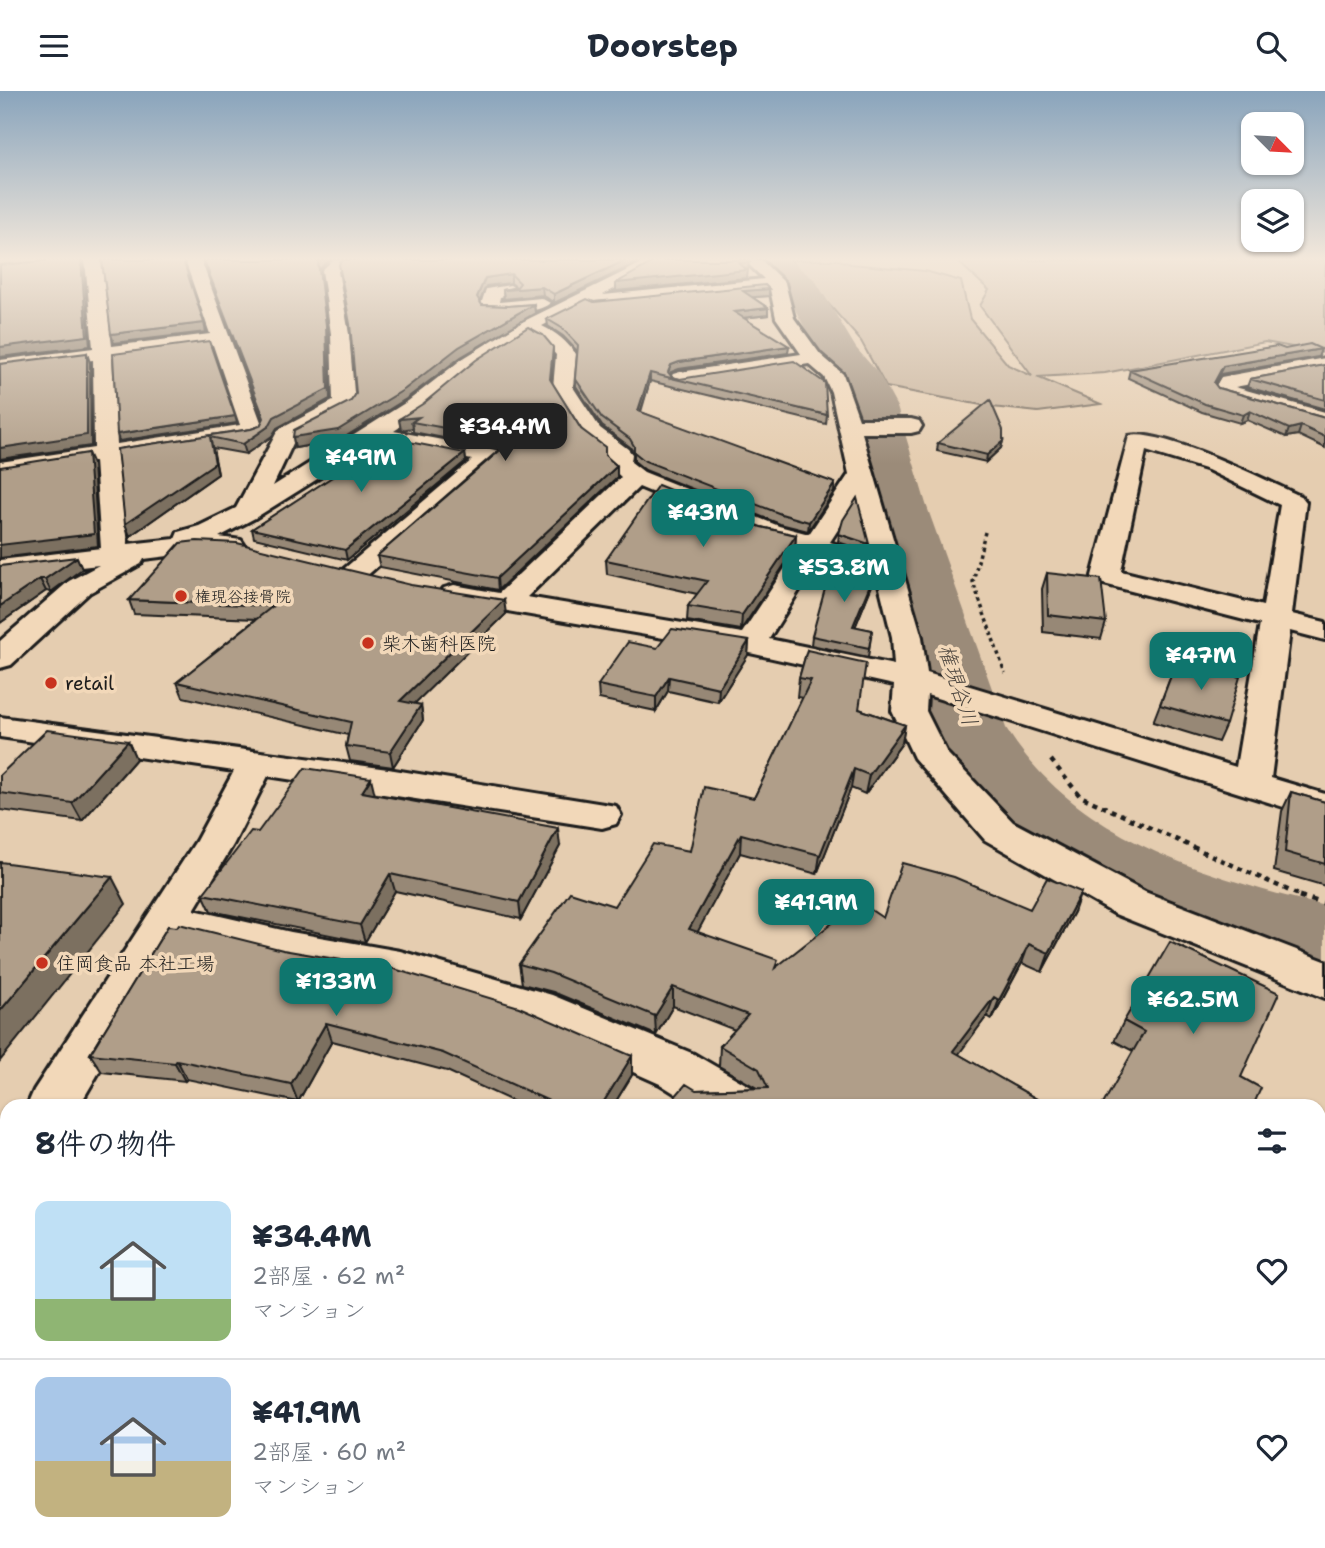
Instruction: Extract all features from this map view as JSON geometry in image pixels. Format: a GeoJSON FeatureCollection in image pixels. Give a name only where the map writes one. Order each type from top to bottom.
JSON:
{"type":"FeatureCollection","features":[{"type":"Feature","properties":{"kind":"street"},"geometry":{"type":"LineString","coordinates":[[102,328],[103,421],[108,451],[115,553]]}},
{"type":"Feature","properties":{"kind":"street"},"geometry":{"type":"LineString","coordinates":[[0,469],[253,430],[218,328]]}},
{"type":"Feature","properties":{"kind":"street"},"geometry":{"type":"LineString","coordinates":[[246,513],[286,435],[344,404],[339,328]]}},
{"type":"Feature","properties":{"kind":"street"},"geometry":{"type":"LineString","coordinates":[[0,658],[79,587],[147,549],[208,532],[246,513],[374,434],[416,406],[469,363],[525,328]]}},
{"type":"Feature","properties":{"kind":"street"},"geometry":{"type":"LineString","coordinates":[[532,328],[551,338],[566,354],[563,387],[592,433],[620,454],[619,464],[635,477],[770,532],[814,543],[890,571]]}},
{"type":"Feature","properties":{"kind":"street"},"geometry":{"type":"LineString","coordinates":[[792,328],[813,358],[833,374],[841,392],[907,637],[911,679],[909,711],[932,758],[999,831],[1130,903],[1325,980]]}},
{"type":"Feature","properties":{"kind":"street"},"geometry":{"type":"LineString","coordinates":[[0,366],[222,338]]}},
{"type":"Feature","properties":{"kind":"street"},"geometry":{"type":"LineString","coordinates":[[680,378],[813,358]]}},
{"type":"Feature","properties":{"kind":"street"},"geometry":{"type":"LineString","coordinates":[[1325,364],[1228,381],[1223,390],[1325,418]]}},
{"type":"Feature","properties":{"kind":"street"},"geometry":{"type":"LineString","coordinates":[[849,426],[911,426]]}},
{"type":"Feature","properties":{"kind":"street"},"geometry":{"type":"LineString","coordinates":[[374,434],[491,456],[341,570],[390,582]]}},
{"type":"Feature","properties":{"kind":"street"},"geometry":{"type":"LineString","coordinates":[[1252,785],[1278,617],[1304,506],[1216,465],[1137,441],[1106,576],[1278,617],[1325,631]]}},
{"type":"Feature","properties":{"kind":"street"},"geometry":{"type":"LineString","coordinates":[[750,644],[861,474]]}},
{"type":"Feature","properties":{"kind":"street"},"geometry":{"type":"LineString","coordinates":[[505,603],[635,477]]}},
{"type":"Feature","properties":{"kind":"street"},"geometry":{"type":"LineString","coordinates":[[0,568],[201,544],[254,549]]}},
{"type":"Feature","properties":{"kind":"street"},"geometry":{"type":"LineString","coordinates":[[427,590],[750,644],[911,679],[1325,807]]}},
{"type":"Feature","properties":{"kind":"street"},"geometry":{"type":"LineString","coordinates":[[0,727],[388,781],[602,815]]}},
{"type":"Feature","properties":{"kind":"street"},"geometry":{"type":"LineString","coordinates":[[56,1099],[213,845],[256,764]]}},
{"type":"Feature","properties":{"kind":"street"},"geometry":{"type":"LineString","coordinates":[[167,920],[291,949],[400,968],[536,1008],[677,1069],[726,1099]]}},
{"type":"Feature","properties":{"kind":"path"},"geometry":{"type":"LineString","coordinates":[[985,532],[973,582],[1018,712],[1037,745],[1080,796],[1198,852],[1304,898],[1325,904]]}},
{"type":"Feature","properties":{"kind":"shaded area"},"geometry":{"type":"Polygon","coordinates":[[[850,328],[977,328],[1008,365],[1032,376],[996,328],[1325,328],[1325,353],[1265,342],[1105,373],[1037,377],[1101,404],[1038,412],[992,407],[886,387],[861,341],[850,328]]]}},
{"type":"Feature","properties":{"kind":"building"},"geometry":{"type":"Polygon","coordinates":[[[0,328],[86,328],[87,336],[0,347],[0,328]]]}},
{"type":"Feature","properties":{"kind":"building"},"geometry":{"type":"Polygon","coordinates":[[[110,328],[162,328],[111,334],[110,328]]]}},
{"type":"Feature","properties":{"kind":"building"},"geometry":{"type":"Polygon","coordinates":[[[230,328],[326,328],[328,389],[274,417],[269,426],[243,444],[210,437],[215,463],[125,524],[117,449],[251,429],[260,426],[264,418],[230,328]]]}},
{"type":"Feature","properties":{"kind":"building"},"geometry":{"type":"Polygon","coordinates":[[[350,328],[492,328],[459,347],[405,389],[338,430],[293,437],[294,430],[351,401],[356,394],[350,328]]]}},
{"type":"Feature","properties":{"kind":"building"},"geometry":{"type":"Polygon","coordinates":[[[526,328],[543,335],[553,347],[550,379],[581,429],[605,447],[605,455],[617,466],[497,578],[377,556],[505,446],[499,438],[412,422],[419,417],[399,419],[424,403],[476,360],[526,328]]]}},
{"type":"Feature","properties":{"kind":"building"},"geometry":{"type":"Polygon","coordinates":[[[562,328],[760,328],[789,346],[679,362],[671,365],[668,372],[672,377],[680,379],[794,361],[825,383],[827,415],[650,373],[638,411],[835,483],[809,522],[781,514],[645,461],[634,452],[630,439],[602,418],[575,378],[578,345],[562,328]]]}},
{"type":"Feature","properties":{"kind":"building"},"geometry":{"type":"Polygon","coordinates":[[[209,341],[235,416],[117,434],[113,354],[209,341]]]}},
{"type":"Feature","properties":{"kind":"building"},"geometry":{"type":"Polygon","coordinates":[[[1310,344],[1321,349],[1223,366],[1214,383],[1218,388],[1325,418],[1325,437],[1301,426],[1289,429],[1250,411],[1243,415],[1205,404],[1130,370],[1277,346],[1285,349],[1310,344]]]}},
{"type":"Feature","properties":{"kind":"building"},"geometry":{"type":"Polygon","coordinates":[[[87,353],[87,435],[0,448],[0,364],[87,353]]]}},
{"type":"Feature","properties":{"kind":"building"},"geometry":{"type":"Polygon","coordinates":[[[1325,365],[1325,400],[1250,379],[1325,365]]]}},
{"type":"Feature","properties":{"kind":"building"},"geometry":{"type":"Polygon","coordinates":[[[990,400],[1003,430],[1003,441],[987,455],[938,443],[990,400]]]}},
{"type":"Feature","properties":{"kind":"building"},"geometry":{"type":"Polygon","coordinates":[[[389,438],[465,453],[345,550],[252,529],[349,466],[345,465],[389,438]]]}},
{"type":"Feature","properties":{"kind":"building"},"geometry":{"type":"Polygon","coordinates":[[[88,453],[94,534],[0,545],[0,467],[88,453]]]}},
{"type":"Feature","properties":{"kind":"building"},"geometry":{"type":"Polygon","coordinates":[[[658,485],[761,527],[796,535],[742,615],[688,606],[707,581],[606,560],[658,485]]]}},
{"type":"Feature","properties":{"kind":"building"},"geometry":{"type":"Polygon","coordinates":[[[857,498],[869,544],[839,534],[843,520],[857,498]]]}},
{"type":"Feature","properties":{"kind":"building"},"geometry":{"type":"Polygon","coordinates":[[[180,543],[237,543],[411,585],[504,600],[400,701],[421,705],[390,752],[346,746],[351,722],[177,682],[273,606],[129,600],[180,543]]]}},
{"type":"Feature","properties":{"kind":"building"},"geometry":{"type":"Polygon","coordinates":[[[834,556],[876,570],[853,626],[872,630],[869,648],[812,636],[834,556]]]}},
{"type":"Feature","properties":{"kind":"building"},"geometry":{"type":"Polygon","coordinates":[[[77,557],[45,579],[40,579],[0,606],[0,566],[77,557]]]}},
{"type":"Feature","properties":{"kind":"building"},"geometry":{"type":"Polygon","coordinates":[[[1047,573],[1101,579],[1106,622],[1048,615],[1047,573]]]}},
{"type":"Feature","properties":{"kind":"building"},"geometry":{"type":"Polygon","coordinates":[[[672,629],[749,641],[719,688],[669,677],[656,697],[598,685],[628,642],[657,648],[672,629]]]}},
{"type":"Feature","properties":{"kind":"building"},"geometry":{"type":"Polygon","coordinates":[[[807,650],[866,663],[859,709],[905,725],[869,775],[854,769],[820,855],[741,834],[689,929],[778,960],[775,968],[859,902],[883,918],[902,863],[954,877],[1030,909],[1047,878],[1081,892],[1049,953],[1029,944],[999,1000],[994,997],[953,1051],[1037,1099],[673,1099],[686,1084],[696,1090],[768,1088],[759,1069],[720,1046],[748,1015],[673,987],[655,1016],[551,973],[519,964],[570,892],[614,906],[653,844],[690,851],[704,787],[754,798],[811,680],[799,678],[807,650]]]}},
{"type":"Feature","properties":{"kind":"building"},"geometry":{"type":"Polygon","coordinates":[[[1177,660],[1240,677],[1226,724],[1160,705],[1177,660]]]}},
{"type":"Feature","properties":{"kind":"building"},"geometry":{"type":"Polygon","coordinates":[[[47,730],[128,741],[72,803],[0,793],[0,775],[47,730]]]}},
{"type":"Feature","properties":{"kind":"building"},"geometry":{"type":"Polygon","coordinates":[[[305,768],[371,778],[362,792],[558,828],[519,902],[390,874],[360,925],[203,894],[251,831],[258,832],[305,768]]]}},
{"type":"Feature","properties":{"kind":"building"},"geometry":{"type":"Polygon","coordinates":[[[1291,792],[1325,802],[1325,864],[1285,852],[1291,792]]]}},
{"type":"Feature","properties":{"kind":"building"},"geometry":{"type":"Polygon","coordinates":[[[0,862],[112,877],[0,1011],[0,862]]]}},
{"type":"Feature","properties":{"kind":"building"},"geometry":{"type":"Polygon","coordinates":[[[179,924],[283,950],[394,969],[519,1007],[632,1056],[605,1099],[545,1099],[443,1053],[326,1023],[291,1084],[177,1060],[175,1063],[90,1054],[168,926],[177,927],[179,924]]]}},
{"type":"Feature","properties":{"kind":"building"},"geometry":{"type":"Polygon","coordinates":[[[1170,942],[1279,993],[1241,1077],[1261,1088],[1256,1099],[1106,1099],[1144,1032],[1124,1021],[1170,942]]]}},
{"type":"Feature","properties":{"kind":"waterway","name":"権現谷川"},"geometry":{"type":"LineString","coordinates":[[825,328],[840,355],[858,374],[874,407],[899,504],[969,728],[995,774],[1031,812],[1073,845],[1121,872],[1224,912],[1325,941]]}},
{"type":"Feature","properties":{"kind":"place","name":"権現谷接骨院"},"geometry":{"type":"Point","coordinates":[181,596]}},
{"type":"Feature","properties":{"kind":"place","name":"柴木歯科医院"},"geometry":{"type":"Point","coordinates":[368,643]}},
{"type":"Feature","properties":{"kind":"place","name":"retail"},"geometry":{"type":"Point","coordinates":[51,683]}},
{"type":"Feature","properties":{"kind":"place","name":"住岡食品 本社工場"},"geometry":{"type":"Point","coordinates":[42,963]}}]}
